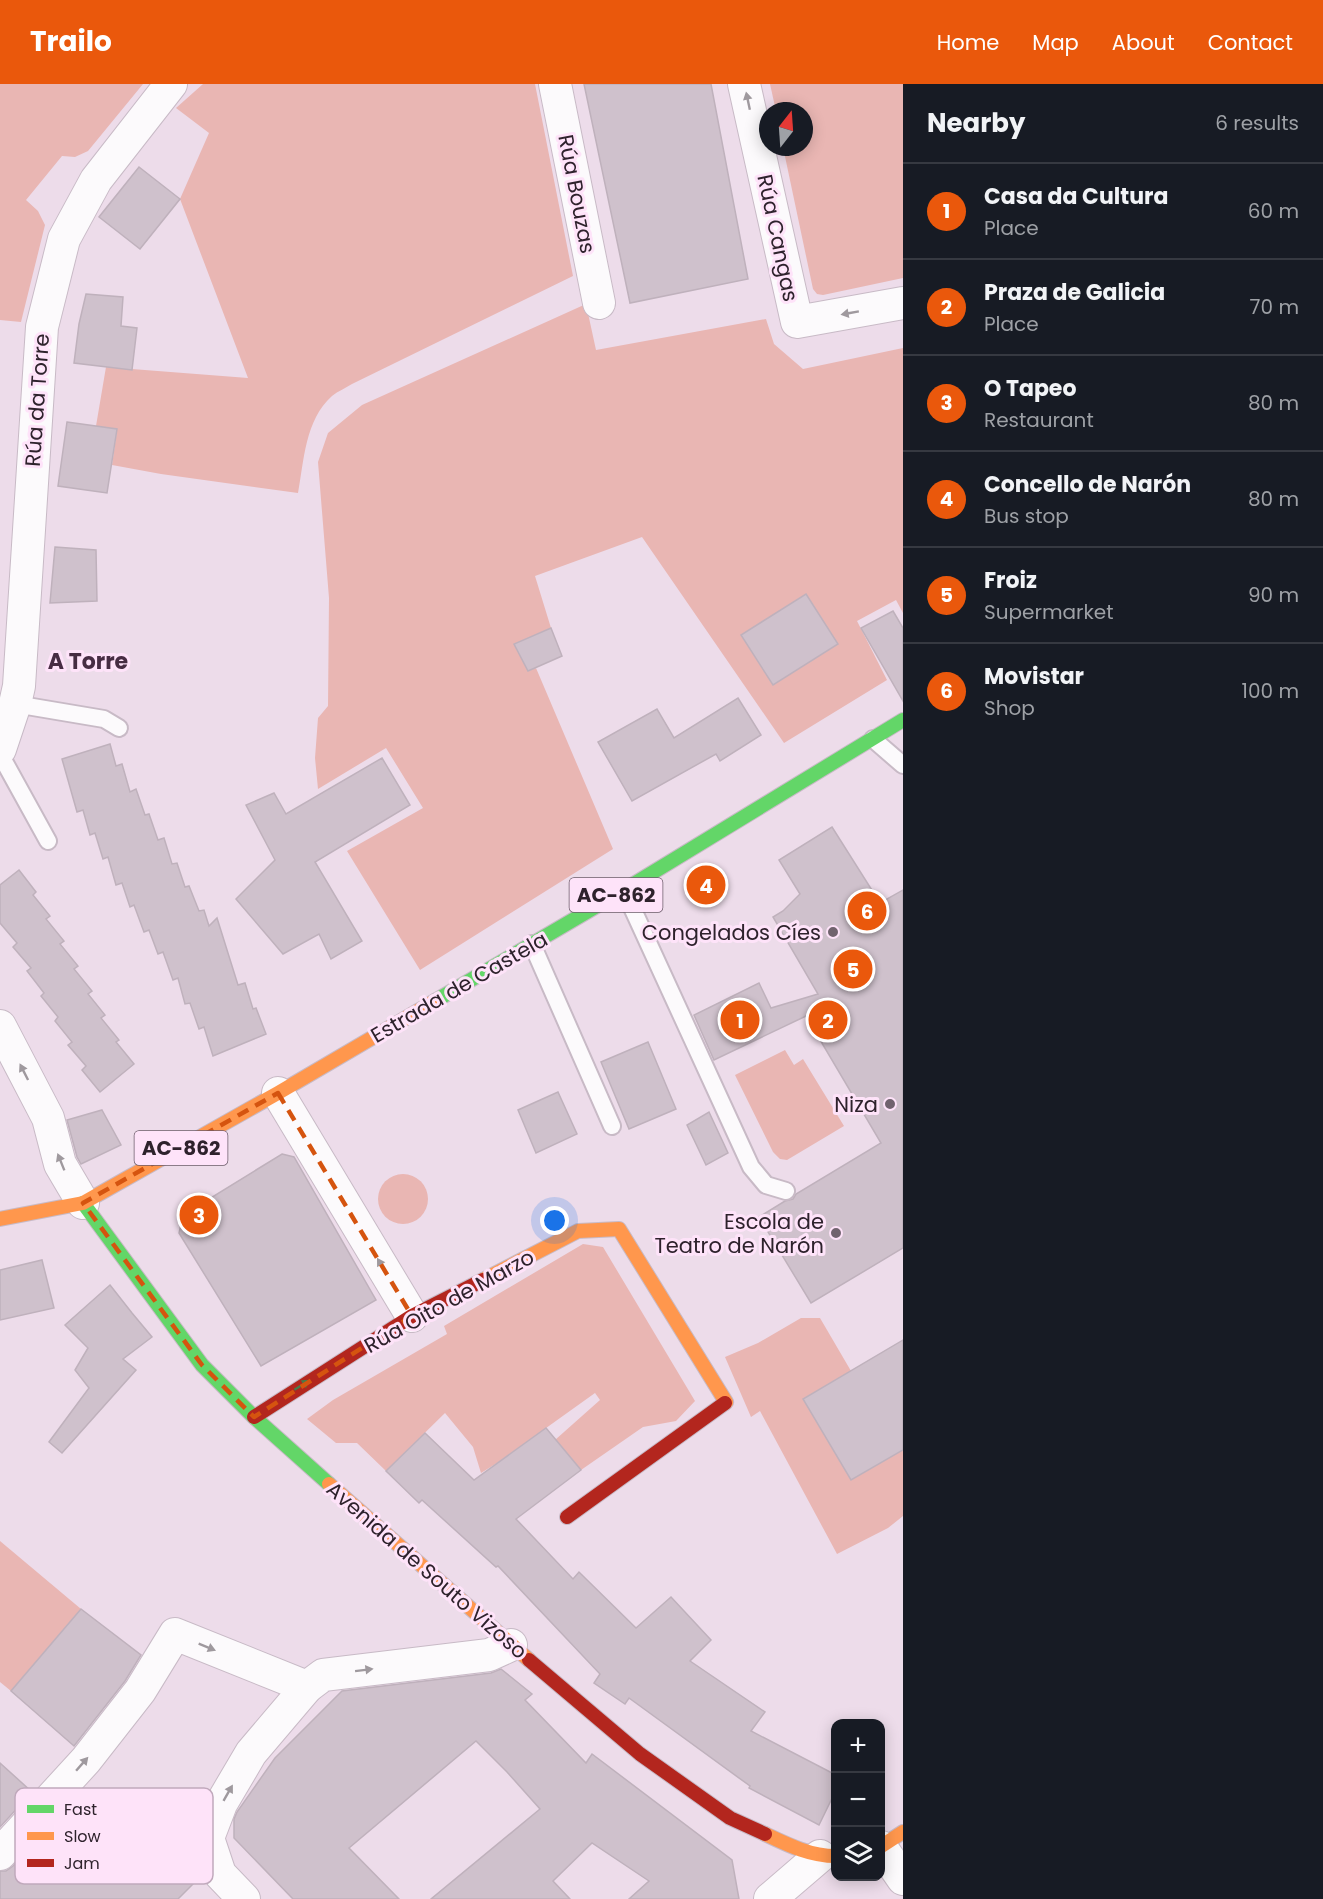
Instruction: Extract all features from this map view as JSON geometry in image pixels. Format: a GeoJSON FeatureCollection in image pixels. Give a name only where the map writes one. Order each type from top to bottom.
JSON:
{"type":"FeatureCollection","features":[{"type":"Feature","properties":{"kind":"street","name":"Rúa da Torre"},"geometry":{"type":"LineString","coordinates":[[0,749],[10,706],[19,686],[42,327],[58,261],[64,239],[96,180],[171,84]]}},
{"type":"Feature","properties":{"kind":"street","name":"Rúa Bouzas"},"geometry":{"type":"LineString","coordinates":[[555,84],[599,303]]}},
{"type":"Feature","properties":{"kind":"street","name":"Rúa Cangas"},"geometry":{"type":"LineString","coordinates":[[744,84],[797,322],[903,303]]}},
{"type":"Feature","properties":{"kind":"street","name":"Estrada de Castela"},"geometry":{"type":"LineString","coordinates":[[0,1219],[83,1203],[278,1093],[624,890],[903,720]]}},
{"type":"Feature","properties":{"kind":"street"},"geometry":{"type":"LineString","coordinates":[[0,1026],[48,1118],[60,1164],[83,1203]]}},
{"type":"Feature","properties":{"kind":"street"},"geometry":{"type":"LineString","coordinates":[[278,1093],[412,1316]]}},
{"type":"Feature","properties":{"kind":"street","name":"Avenida de Souto Vizoso"},"geometry":{"type":"LineString","coordinates":[[83,1203],[202,1365],[254,1418],[511,1645],[640,1754],[730,1818],[788,1845],[828,1856]]}},
{"type":"Feature","properties":{"kind":"street","name":"Rúa Oito de Marzo"},"geometry":{"type":"LineString","coordinates":[[254,1418],[412,1316],[578,1231],[619,1229],[726,1402],[567,1517]]}},
{"type":"Feature","properties":{"kind":"street"},"geometry":{"type":"LineString","coordinates":[[60,1788],[86,1760],[140,1691],[175,1634],[307,1687]]}},
{"type":"Feature","properties":{"kind":"street"},"geometry":{"type":"LineString","coordinates":[[213,1826],[222,1804],[251,1753],[307,1687],[323,1675],[489,1655],[511,1645]]}},
{"type":"Feature","properties":{"kind":"street"},"geometry":{"type":"LineString","coordinates":[[885,1844],[903,1832]]}},
{"type":"Feature","properties":{"kind":"street"},"geometry":{"type":"LineString","coordinates":[[0,1854],[15,1838]]}},
{"type":"Feature","properties":{"kind":"street"},"geometry":{"type":"LineString","coordinates":[[213,1853],[220,1874],[244,1899]]}},
{"type":"Feature","properties":{"kind":"street"},"geometry":{"type":"LineString","coordinates":[[885,1854],[903,1879]]}},
{"type":"Feature","properties":{"kind":"street"},"geometry":{"type":"LineString","coordinates":[[770,1899],[828,1856]]}},
{"type":"Feature","properties":{"kind":"lane"},"geometry":{"type":"LineString","coordinates":[[10,706],[104,719],[119,728]]}},
{"type":"Feature","properties":{"kind":"lane"},"geometry":{"type":"LineString","coordinates":[[873,739],[903,765]]}},
{"type":"Feature","properties":{"kind":"lane"},"geometry":{"type":"LineString","coordinates":[[0,754],[48,841]]}},
{"type":"Feature","properties":{"kind":"lane"},"geometry":{"type":"LineString","coordinates":[[624,890],[751,1167],[766,1185],[786,1191]]}},
{"type":"Feature","properties":{"kind":"lane"},"geometry":{"type":"LineString","coordinates":[[532,944],[612,1126]]}},
{"type":"Feature","properties":{"kind":"highlighted area"},"geometry":{"type":"Polygon","coordinates":[[[278,1093],[412,1316],[254,1417],[202,1365],[83,1203],[278,1093]]]}},
{"type":"Feature","properties":{"kind":"shaded area"},"geometry":{"type":"Polygon","coordinates":[[[0,84],[143,84],[88,151],[75,157],[62,156],[26,200],[38,211],[45,225],[21,322],[0,320],[0,84]]]}},
{"type":"Feature","properties":{"kind":"shaded area"},"geometry":{"type":"Polygon","coordinates":[[[203,84],[535,84],[573,276],[352,384],[332,396],[316,417],[311,429],[298,493],[112,465],[117,430],[96,426],[106,367],[248,378],[180,199],[209,133],[176,108],[203,84]]]}},
{"type":"Feature","properties":{"kind":"shaded area"},"geometry":{"type":"Polygon","coordinates":[[[770,84],[903,84],[903,278],[823,295],[817,294],[813,289],[785,156],[813,156],[813,102],[774,102],[770,84]]]}},
{"type":"Feature","properties":{"kind":"shaded area"},"geometry":{"type":"Polygon","coordinates":[[[586,304],[596,350],[766,319],[774,344],[803,369],[903,348],[903,613],[896,600],[857,621],[887,680],[784,743],[642,537],[535,576],[551,628],[514,644],[528,671],[536,668],[613,849],[420,970],[347,851],[423,808],[386,748],[318,789],[315,758],[318,718],[328,706],[329,598],[318,462],[328,433],[362,405],[586,304]]]}},
{"type":"Feature","properties":{"kind":"shaded area"},"geometry":{"type":"Polygon","coordinates":[[[785,1050],[794,1065],[803,1059],[844,1126],[787,1160],[780,1159],[773,1152],[735,1075],[785,1050]]]}},
{"type":"Feature","properties":{"kind":"shaded area"},"geometry":{"type":"Polygon","coordinates":[[[403,1174],[417,1178],[424,1185],[428,1199],[424,1213],[417,1220],[403,1224],[389,1220],[382,1213],[378,1199],[382,1185],[389,1178],[403,1174]]]}},
{"type":"Feature","properties":{"kind":"shaded area"},"geometry":{"type":"Polygon","coordinates":[[[583,1244],[603,1247],[695,1401],[676,1421],[643,1427],[581,1470],[555,1440],[600,1400],[595,1393],[481,1473],[473,1447],[445,1413],[386,1471],[357,1443],[336,1443],[307,1419],[333,1400],[447,1334],[444,1326],[583,1244]]]}},
{"type":"Feature","properties":{"kind":"shaded area"},"geometry":{"type":"Polygon","coordinates":[[[801,1318],[820,1318],[851,1371],[851,1480],[903,1450],[903,1516],[888,1528],[837,1554],[760,1411],[751,1417],[725,1357],[758,1343],[801,1318]]]}},
{"type":"Feature","properties":{"kind":"shaded area"},"geometry":{"type":"Polygon","coordinates":[[[0,1541],[81,1609],[11,1691],[0,1682],[0,1541]]]}},
{"type":"Feature","properties":{"kind":"building"},"geometry":{"type":"Polygon","coordinates":[[[584,84],[711,84],[748,279],[630,303],[584,84]]]}},
{"type":"Feature","properties":{"kind":"building"},"geometry":{"type":"Polygon","coordinates":[[[139,167],[180,199],[140,249],[99,217],[139,167]]]}},
{"type":"Feature","properties":{"kind":"building"},"geometry":{"type":"Polygon","coordinates":[[[86,294],[123,297],[121,326],[137,328],[132,370],[74,363],[86,294]]]}},
{"type":"Feature","properties":{"kind":"building"},"geometry":{"type":"Polygon","coordinates":[[[67,422],[117,429],[107,493],[58,486],[67,422]]]}},
{"type":"Feature","properties":{"kind":"building"},"geometry":{"type":"Polygon","coordinates":[[[55,547],[96,550],[97,601],[50,603],[55,547]]]}},
{"type":"Feature","properties":{"kind":"building"},"geometry":{"type":"Polygon","coordinates":[[[806,594],[838,644],[773,685],[741,635],[806,594]]]}},
{"type":"Feature","properties":{"kind":"building"},"geometry":{"type":"Polygon","coordinates":[[[893,611],[903,628],[903,701],[861,628],[893,611]]]}},
{"type":"Feature","properties":{"kind":"building"},"geometry":{"type":"Polygon","coordinates":[[[551,628],[562,656],[528,671],[514,644],[551,628]]]}},
{"type":"Feature","properties":{"kind":"building"},"geometry":{"type":"Polygon","coordinates":[[[738,698],[761,735],[720,761],[716,754],[632,801],[598,742],[657,709],[674,738],[738,698]]]}},
{"type":"Feature","properties":{"kind":"building"},"geometry":{"type":"Polygon","coordinates":[[[110,744],[116,766],[122,764],[130,792],[136,789],[145,815],[149,814],[158,840],[164,838],[172,864],[177,863],[185,887],[189,886],[199,911],[204,910],[209,926],[217,918],[238,985],[245,983],[253,1009],[256,1008],[266,1034],[213,1056],[204,1027],[199,1029],[190,1003],[185,1004],[178,978],[173,980],[163,952],[158,954],[149,930],[144,932],[134,905],[130,907],[122,883],[116,885],[108,857],[103,859],[95,833],[90,835],[83,810],[77,812],[62,759],[110,744]]]}},
{"type":"Feature","properties":{"kind":"building"},"geometry":{"type":"Polygon","coordinates":[[[382,758],[410,805],[315,862],[362,941],[331,959],[319,934],[283,954],[236,899],[275,860],[246,805],[274,793],[286,814],[382,758]]]}},
{"type":"Feature","properties":{"kind":"building"},"geometry":{"type":"Polygon","coordinates":[[[832,827],[880,903],[903,890],[903,1248],[811,1303],[759,1217],[785,1201],[793,1199],[796,1194],[881,1143],[806,1016],[714,1060],[694,1015],[759,983],[771,1008],[818,994],[773,917],[783,911],[800,894],[779,860],[832,827]]]}},
{"type":"Feature","properties":{"kind":"building"},"geometry":{"type":"Polygon","coordinates":[[[19,870],[36,892],[33,895],[50,916],[46,919],[64,941],[60,944],[78,966],[74,969],[92,991],[88,994],[105,1015],[101,1018],[119,1040],[116,1042],[134,1064],[100,1092],[82,1070],[86,1066],[68,1045],[72,1042],[55,1021],[58,1017],[41,996],[44,993],[27,971],[31,968],[13,947],[17,943],[0,923],[0,885],[19,870]]]}},
{"type":"Feature","properties":{"kind":"building"},"geometry":{"type":"Polygon","coordinates":[[[648,1042],[676,1109],[629,1129],[601,1062],[648,1042]]]}},
{"type":"Feature","properties":{"kind":"building"},"geometry":{"type":"Polygon","coordinates":[[[558,1092],[577,1134],[536,1153],[518,1110],[558,1092]]]}},
{"type":"Feature","properties":{"kind":"building"},"geometry":{"type":"Polygon","coordinates":[[[102,1110],[121,1145],[81,1164],[67,1120],[102,1110]]]}},
{"type":"Feature","properties":{"kind":"building"},"geometry":{"type":"Polygon","coordinates":[[[709,1112],[728,1153],[706,1165],[687,1125],[709,1112]]]}},
{"type":"Feature","properties":{"kind":"building"},"geometry":{"type":"Polygon","coordinates":[[[282,1154],[294,1157],[376,1300],[261,1366],[179,1233],[183,1215],[282,1154]]]}},
{"type":"Feature","properties":{"kind":"building"},"geometry":{"type":"Polygon","coordinates":[[[42,1260],[54,1308],[0,1320],[0,1270],[42,1260]]]}},
{"type":"Feature","properties":{"kind":"building"},"geometry":{"type":"Polygon","coordinates":[[[110,1285],[152,1337],[123,1359],[136,1370],[62,1453],[49,1442],[89,1388],[75,1370],[88,1348],[65,1325],[110,1285]]]}},
{"type":"Feature","properties":{"kind":"building"},"geometry":{"type":"Polygon","coordinates":[[[903,1340],[903,1450],[851,1480],[803,1399],[903,1340]]]}},
{"type":"Feature","properties":{"kind":"building"},"geometry":{"type":"Polygon","coordinates":[[[546,1428],[581,1470],[516,1519],[573,1579],[579,1572],[636,1628],[671,1597],[711,1640],[690,1661],[765,1712],[751,1731],[831,1772],[831,1800],[819,1825],[749,1788],[750,1786],[629,1698],[625,1704],[594,1683],[600,1674],[498,1566],[496,1567],[422,1500],[419,1503],[386,1471],[425,1433],[474,1480],[546,1428]]]}},
{"type":"Feature","properties":{"kind":"building"},"geometry":{"type":"Polygon","coordinates":[[[81,1609],[141,1655],[125,1681],[74,1746],[11,1691],[81,1609]]]}},
{"type":"Feature","properties":{"kind":"building"},"geometry":{"type":"Polygon","coordinates":[[[501,1669],[532,1694],[525,1700],[586,1763],[592,1754],[732,1860],[739,1899],[629,1899],[649,1881],[592,1843],[553,1881],[570,1899],[431,1899],[540,1809],[476,1741],[349,1848],[399,1899],[293,1899],[234,1838],[234,1819],[237,1812],[275,1758],[342,1691],[491,1673],[501,1669]]]}},
{"type":"Feature","properties":{"kind":"building"},"geometry":{"type":"Polygon","coordinates":[[[0,1763],[28,1788],[15,1788],[15,1811],[0,1827],[0,1763]]]}},
{"type":"Feature","properties":{"kind":"building"},"geometry":{"type":"Polygon","coordinates":[[[15,1864],[15,1884],[193,1884],[178,1899],[0,1899],[0,1871],[6,1871],[15,1864]]]}},
{"type":"Feature","properties":{"kind":"traffic: fast"},"geometry":{"type":"LineString","coordinates":[[435,1001],[624,890],[903,720]]}},
{"type":"Feature","properties":{"kind":"traffic: fast"},"geometry":{"type":"LineString","coordinates":[[83,1203],[202,1365],[254,1417],[329,1484]]}},
{"type":"Feature","properties":{"kind":"traffic: slow"},"geometry":{"type":"LineString","coordinates":[[0,1219],[83,1203],[435,1001]]}},
{"type":"Feature","properties":{"kind":"traffic: slow"},"geometry":{"type":"LineString","coordinates":[[483,1280],[578,1231],[619,1229],[725,1403]]}},
{"type":"Feature","properties":{"kind":"traffic: slow"},"geometry":{"type":"LineString","coordinates":[[329,1484],[529,1660]]}},
{"type":"Feature","properties":{"kind":"traffic: slow"},"geometry":{"type":"LineString","coordinates":[[885,1844],[903,1832]]}},
{"type":"Feature","properties":{"kind":"traffic: slow"},"geometry":{"type":"LineString","coordinates":[[765,1834],[808,1852],[831,1856]]}},
{"type":"Feature","properties":{"kind":"traffic: jam"},"geometry":{"type":"LineString","coordinates":[[254,1417],[412,1316],[483,1280]]}},
{"type":"Feature","properties":{"kind":"traffic: jam"},"geometry":{"type":"LineString","coordinates":[[567,1517],[725,1403]]}},
{"type":"Feature","properties":{"kind":"traffic: jam"},"geometry":{"type":"LineString","coordinates":[[529,1660],[640,1754],[730,1818],[765,1834]]}},
{"type":"Feature","properties":{"kind":"place","name":"Concello de Narón"},"geometry":{"type":"Point","coordinates":[706,885]}},
{"type":"Feature","properties":{"kind":"place","name":"Movistar"},"geometry":{"type":"Point","coordinates":[867,911]}},
{"type":"Feature","properties":{"kind":"place","name":"Congelados Cíes"},"geometry":{"type":"Point","coordinates":[833,932]}},
{"type":"Feature","properties":{"kind":"place","name":"Froiz"},"geometry":{"type":"Point","coordinates":[853,969]}},
{"type":"Feature","properties":{"kind":"place","name":"Casa da Cultura"},"geometry":{"type":"Point","coordinates":[740,1020]}},
{"type":"Feature","properties":{"kind":"place","name":"Praza de Galicia"},"geometry":{"type":"Point","coordinates":[828,1020]}},
{"type":"Feature","properties":{"kind":"place","name":"Niza"},"geometry":{"type":"Point","coordinates":[890,1104]}},
{"type":"Feature","properties":{"kind":"place","name":"O Tapeo"},"geometry":{"type":"Point","coordinates":[199,1215]}},
{"type":"Feature","properties":{"kind":"place","name":"Escola de Teatro de Narón"},"geometry":{"type":"Point","coordinates":[836,1233]}},
{"type":"Feature","properties":{"kind":"district","name":"A Torre"},"geometry":{"type":"Point","coordinates":[88,661]}}]}
